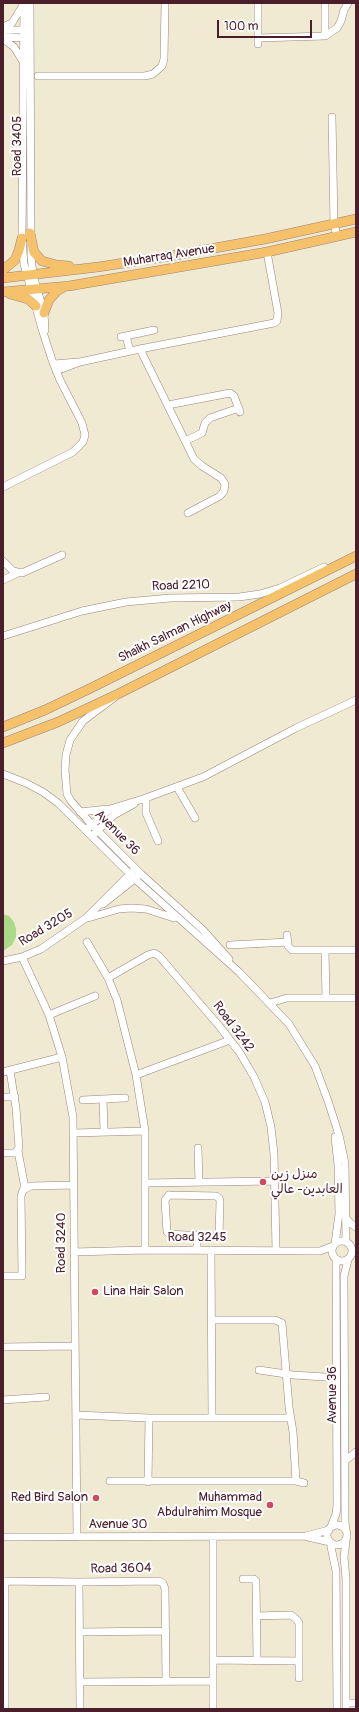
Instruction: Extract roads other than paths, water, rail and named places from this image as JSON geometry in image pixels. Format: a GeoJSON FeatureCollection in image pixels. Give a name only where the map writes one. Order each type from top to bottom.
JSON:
{"type":"FeatureCollection","features":[{"type":"Feature","properties":{"kind":"main road","name":"Muharraq Avenue"},"geometry":{"type":"LineString","coordinates":[[3,278],[98,267],[176,255],[258,241],[356,219]]}},
{"type":"Feature","properties":{"kind":"main road","name":"Muharraq Avenue"},"geometry":{"type":"LineString","coordinates":[[3,292],[69,286],[267,252],[356,232]]}},
{"type":"Feature","properties":{"kind":"main road"},"geometry":{"type":"LineString","coordinates":[[26,235],[34,252],[42,261],[57,266],[98,267]]}},
{"type":"Feature","properties":{"kind":"main road"},"geometry":{"type":"LineString","coordinates":[[3,270],[15,260],[26,235]]}},
{"type":"Feature","properties":{"kind":"main road"},"geometry":{"type":"LineString","coordinates":[[44,313],[46,304],[53,295],[69,286]]}},
{"type":"Feature","properties":{"kind":"main road"},"geometry":{"type":"LineString","coordinates":[[3,292],[28,300],[36,306]]}},
{"type":"Feature","properties":{"kind":"main road","name":"Shaikh Salman Highway"},"geometry":{"type":"LineString","coordinates":[[3,727],[45,710],[89,689],[356,556]]}},
{"type":"Feature","properties":{"kind":"main road"},"geometry":{"type":"LineString","coordinates":[[3,744],[58,722],[118,694],[356,574]]}},
{"type":"Feature","properties":{"kind":"street","name":"Road 3405"},"geometry":{"type":"LineString","coordinates":[[24,3],[27,34],[26,235]]}},
{"type":"Feature","properties":{"kind":"street"},"geometry":{"type":"LineString","coordinates":[[3,27],[12,23],[24,3]]}},
{"type":"Feature","properties":{"kind":"street","name":"Road 3405"},"geometry":{"type":"LineString","coordinates":[[30,3],[23,61],[26,235],[30,275],[35,289]]}},
{"type":"Feature","properties":{"kind":"street"},"geometry":{"type":"LineString","coordinates":[[38,76],[145,76],[153,74],[162,66],[164,59],[165,3]]}},
{"type":"Feature","properties":{"kind":"street"},"geometry":{"type":"LineString","coordinates":[[258,3],[258,41],[326,36],[337,28],[348,3]]}},
{"type":"Feature","properties":{"kind":"street"},"geometry":{"type":"LineString","coordinates":[[325,3],[326,36]]}},
{"type":"Feature","properties":{"kind":"street"},"geometry":{"type":"LineString","coordinates":[[3,30],[27,34]]}},
{"type":"Feature","properties":{"kind":"street"},"geometry":{"type":"LineString","coordinates":[[3,38],[27,34]]}},
{"type":"Feature","properties":{"kind":"street"},"geometry":{"type":"LineString","coordinates":[[3,38],[14,47],[23,61]]}},
{"type":"Feature","properties":{"kind":"street"},"geometry":{"type":"LineString","coordinates":[[332,117],[334,224],[337,236]]}},
{"type":"Feature","properties":{"kind":"street"},"geometry":{"type":"LineString","coordinates":[[55,368],[130,351],[271,324],[277,321],[278,313],[267,252]]}},
{"type":"Feature","properties":{"kind":"street"},"geometry":{"type":"LineString","coordinates":[[3,487],[73,452],[83,442],[85,436],[82,422],[55,368],[36,306],[35,289]]}},
{"type":"Feature","properties":{"kind":"street"},"geometry":{"type":"LineString","coordinates":[[35,289],[44,313],[46,338]]}},
{"type":"Feature","properties":{"kind":"street"},"geometry":{"type":"LineString","coordinates":[[130,351],[124,336],[154,330]]}},
{"type":"Feature","properties":{"kind":"street"},"geometry":{"type":"LineString","coordinates":[[140,349],[185,442],[197,462],[221,478],[225,488],[220,496],[188,513]]}},
{"type":"Feature","properties":{"kind":"street"},"geometry":{"type":"LineString","coordinates":[[168,405],[229,393],[233,394],[240,410],[210,418],[205,423],[202,433],[185,442]]}},
{"type":"Feature","properties":{"kind":"street","name":"Road 2210"},"geometry":{"type":"LineString","coordinates":[[3,636],[82,611],[126,602],[177,598],[239,597],[265,592],[280,588],[356,552]]}},
{"type":"Feature","properties":{"kind":"street"},"geometry":{"type":"LineString","coordinates":[[3,561],[10,569],[18,572],[26,572],[62,555]]}},
{"type":"Feature","properties":{"kind":"street"},"geometry":{"type":"LineString","coordinates":[[3,580],[18,572]]}},
{"type":"Feature","properties":{"kind":"street","name":"Avenue 36"},"geometry":{"type":"LineString","coordinates":[[89,827],[71,801],[68,794],[65,778],[66,755],[70,740],[83,721],[112,701],[118,694]]}},
{"type":"Feature","properties":{"kind":"street"},"geometry":{"type":"LineString","coordinates":[[80,812],[110,809],[144,799],[203,777],[296,728],[356,700]]}},
{"type":"Feature","properties":{"kind":"street","name":"Avenue 36"},"geometry":{"type":"LineString","coordinates":[[3,774],[26,783],[43,792],[89,827],[203,930],[222,950],[239,972]]}},
{"type":"Feature","properties":{"kind":"street"},"geometry":{"type":"LineString","coordinates":[[177,787],[195,818]]}},
{"type":"Feature","properties":{"kind":"street"},"geometry":{"type":"LineString","coordinates":[[95,833],[114,815],[144,799]]}},
{"type":"Feature","properties":{"kind":"street"},"geometry":{"type":"LineString","coordinates":[[144,799],[146,813],[158,841]]}},
{"type":"Feature","properties":{"kind":"street"},"geometry":{"type":"LineString","coordinates":[[89,827],[110,809]]}},
{"type":"Feature","properties":{"kind":"street","name":"Avenue 36"},"geometry":{"type":"LineString","coordinates":[[95,833],[132,877],[239,972],[270,1003],[289,1024],[306,1050],[318,1074],[328,1101],[339,1135],[345,1163],[347,1242]]}},
{"type":"Feature","properties":{"kind":"street","name":"Road 3205"},"geometry":{"type":"LineString","coordinates":[[3,961],[22,957],[41,949],[86,918],[138,871]]}},
{"type":"Feature","properties":{"kind":"street"},"geometry":{"type":"LineString","coordinates":[[86,918],[119,909],[131,908],[146,909],[180,920]]}},
{"type":"Feature","properties":{"kind":"street"},"geometry":{"type":"LineString","coordinates":[[230,946],[288,939],[289,948],[292,950],[356,950]]}},
{"type":"Feature","properties":{"kind":"street"},"geometry":{"type":"LineString","coordinates":[[87,942],[108,978],[117,1000],[136,1075],[145,1131],[145,1250]]}},
{"type":"Feature","properties":{"kind":"street"},"geometry":{"type":"LineString","coordinates":[[325,950],[326,998]]}},
{"type":"Feature","properties":{"kind":"street","name":"Road 3242"},"geometry":{"type":"LineString","coordinates":[[108,978],[148,954],[154,953],[159,956],[240,1053],[254,1077],[265,1102],[271,1127],[274,1154],[276,1250]]}},
{"type":"Feature","properties":{"kind":"street","name":"Road 3240"},"geometry":{"type":"LineString","coordinates":[[22,957],[49,1015],[62,1057],[74,1133],[77,1537]]}},
{"type":"Feature","properties":{"kind":"street"},"geometry":{"type":"LineString","coordinates":[[49,1015],[95,996]]}},
{"type":"Feature","properties":{"kind":"street"},"geometry":{"type":"LineString","coordinates":[[270,1003],[286,998],[356,998]]}},
{"type":"Feature","properties":{"kind":"street"},"geometry":{"type":"LineString","coordinates":[[136,1075],[230,1040]]}},
{"type":"Feature","properties":{"kind":"street"},"geometry":{"type":"LineString","coordinates":[[3,1276],[22,1276],[21,1196],[25,1188],[18,1151],[20,1144],[15,1097],[6,1072],[62,1057]]}},
{"type":"Feature","properties":{"kind":"street"},"geometry":{"type":"LineString","coordinates":[[3,1097],[15,1097]]}},
{"type":"Feature","properties":{"kind":"street"},"geometry":{"type":"LineString","coordinates":[[83,1100],[125,1098]]}},
{"type":"Feature","properties":{"kind":"street"},"geometry":{"type":"LineString","coordinates":[[103,1099],[104,1131]]}},
{"type":"Feature","properties":{"kind":"street","name":"Avenue 36"},"geometry":{"type":"LineString","coordinates":[[328,1101],[335,1137],[338,1165],[339,1214],[334,1245]]}},
{"type":"Feature","properties":{"kind":"street"},"geometry":{"type":"LineString","coordinates":[[74,1133],[145,1131]]}},
{"type":"Feature","properties":{"kind":"street"},"geometry":{"type":"LineString","coordinates":[[198,1148],[199,1182]]}},
{"type":"Feature","properties":{"kind":"street"},"geometry":{"type":"LineString","coordinates":[[3,1153],[15,1153],[18,1151]]}},
{"type":"Feature","properties":{"kind":"street"},"geometry":{"type":"LineString","coordinates":[[146,1182],[275,1181]]}},
{"type":"Feature","properties":{"kind":"street"},"geometry":{"type":"LineString","coordinates":[[25,1188],[30,1186],[74,1185]]}},
{"type":"Feature","properties":{"kind":"street"},"geometry":{"type":"LineString","coordinates":[[170,1195],[216,1196],[219,1198],[219,1235],[216,1237],[197,1235],[170,1234],[167,1232],[165,1200],[167,1197],[170,1195]]}},
{"type":"Feature","properties":{"kind":"street"},"geometry":{"type":"LineString","coordinates":[[346,1218],[356,1228]]}},
{"type":"Feature","properties":{"kind":"street"},"geometry":{"type":"LineString","coordinates":[[197,1235],[197,1250]]}},
{"type":"Feature","properties":{"kind":"street"},"geometry":{"type":"LineString","coordinates":[[347,1242],[352,1248],[352,1255],[342,1262],[334,1258],[332,1251],[334,1245],[340,1241],[347,1242],[356,1240]]}},
{"type":"Feature","properties":{"kind":"street","name":"Road 3245"},"geometry":{"type":"LineString","coordinates":[[74,1252],[145,1250],[320,1251],[334,1245]]}},
{"type":"Feature","properties":{"kind":"street"},"geometry":{"type":"LineString","coordinates":[[211,1250],[212,1418]]}},
{"type":"Feature","properties":{"kind":"street","name":"Road 3245"},"geometry":{"type":"LineString","coordinates":[[320,1251],[334,1258]]}},
{"type":"Feature","properties":{"kind":"street","name":"Avenue 36"},"geometry":{"type":"LineString","coordinates":[[346,1530],[344,1276],[352,1255]]}},
{"type":"Feature","properties":{"kind":"street","name":"Avenue 36"},"geometry":{"type":"LineString","coordinates":[[330,1528],[337,1506],[334,1258]]}},
{"type":"Feature","properties":{"kind":"street"},"geometry":{"type":"LineString","coordinates":[[211,1320],[275,1320],[282,1323],[293,1432],[296,1480]]}},
{"type":"Feature","properties":{"kind":"street"},"geometry":{"type":"LineString","coordinates":[[3,1347],[75,1346]]}},
{"type":"Feature","properties":{"kind":"street"},"geometry":{"type":"LineString","coordinates":[[260,1370],[293,1375],[325,1377]]}},
{"type":"Feature","properties":{"kind":"street"},"geometry":{"type":"LineString","coordinates":[[3,1400],[46,1397]]}},
{"type":"Feature","properties":{"kind":"street"},"geometry":{"type":"LineString","coordinates":[[76,1415],[149,1418],[291,1418]]}},
{"type":"Feature","properties":{"kind":"street"},"geometry":{"type":"LineString","coordinates":[[148,1482],[149,1418]]}},
{"type":"Feature","properties":{"kind":"street"},"geometry":{"type":"LineString","coordinates":[[345,1444],[356,1452],[345,1461]]}},
{"type":"Feature","properties":{"kind":"street"},"geometry":{"type":"LineString","coordinates":[[110,1481],[148,1482],[296,1480],[304,1483]]}},
{"type":"Feature","properties":{"kind":"street"},"geometry":{"type":"LineString","coordinates":[[337,1709],[336,1572],[330,1542],[327,1536],[330,1528],[340,1525],[346,1530],[348,1536],[344,1557],[346,1579],[346,1706],[356,1703]]}},
{"type":"Feature","properties":{"kind":"street","name":"Avenue 30"},"geometry":{"type":"LineString","coordinates":[[306,1536],[330,1528]]}},
{"type":"Feature","properties":{"kind":"street","name":"Avenue 30"},"geometry":{"type":"LineString","coordinates":[[3,1537],[306,1536],[330,1542]]}},
{"type":"Feature","properties":{"kind":"street"},"geometry":{"type":"LineString","coordinates":[[213,1537],[214,1709]]}},
{"type":"Feature","properties":{"kind":"street"},"geometry":{"type":"LineString","coordinates":[[330,1542],[338,1546],[346,1541]]}},
{"type":"Feature","properties":{"kind":"street"},"geometry":{"type":"LineString","coordinates":[[243,1579],[256,1581],[256,1661]]}},
{"type":"Feature","properties":{"kind":"street","name":"Road 3604"},"geometry":{"type":"LineString","coordinates":[[5,1709],[4,1581],[79,1582],[159,1580],[163,1583],[165,1589],[166,1682]]}},
{"type":"Feature","properties":{"kind":"street"},"geometry":{"type":"LineString","coordinates":[[79,1582],[80,1709]]}},
{"type":"Feature","properties":{"kind":"street"},"geometry":{"type":"LineString","coordinates":[[256,1616],[291,1615],[297,1620],[299,1623],[299,1678]]}},
{"type":"Feature","properties":{"kind":"street"},"geometry":{"type":"LineString","coordinates":[[79,1632],[166,1631]]}},
{"type":"Feature","properties":{"kind":"street"},"geometry":{"type":"LineString","coordinates":[[213,1660],[299,1661]]}},
{"type":"Feature","properties":{"kind":"street"},"geometry":{"type":"LineString","coordinates":[[80,1682],[213,1681]]}},
{"type":"Feature","properties":{"kind":"place","name":"منزل زين العابدين- عالي"},"geometry":{"type":"Point","coordinates":[263,1182]}},
{"type":"Feature","properties":{"kind":"place","name":"Lina Hair Salon"},"geometry":{"type":"Point","coordinates":[95,1292]}},
{"type":"Feature","properties":{"kind":"place","name":"Red Bird Salon"},"geometry":{"type":"Point","coordinates":[96,1498]}},
{"type":"Feature","properties":{"kind":"place","name":"Muhammad Abdulrahim Mosque"},"geometry":{"type":"Point","coordinates":[270,1505]}}]}
